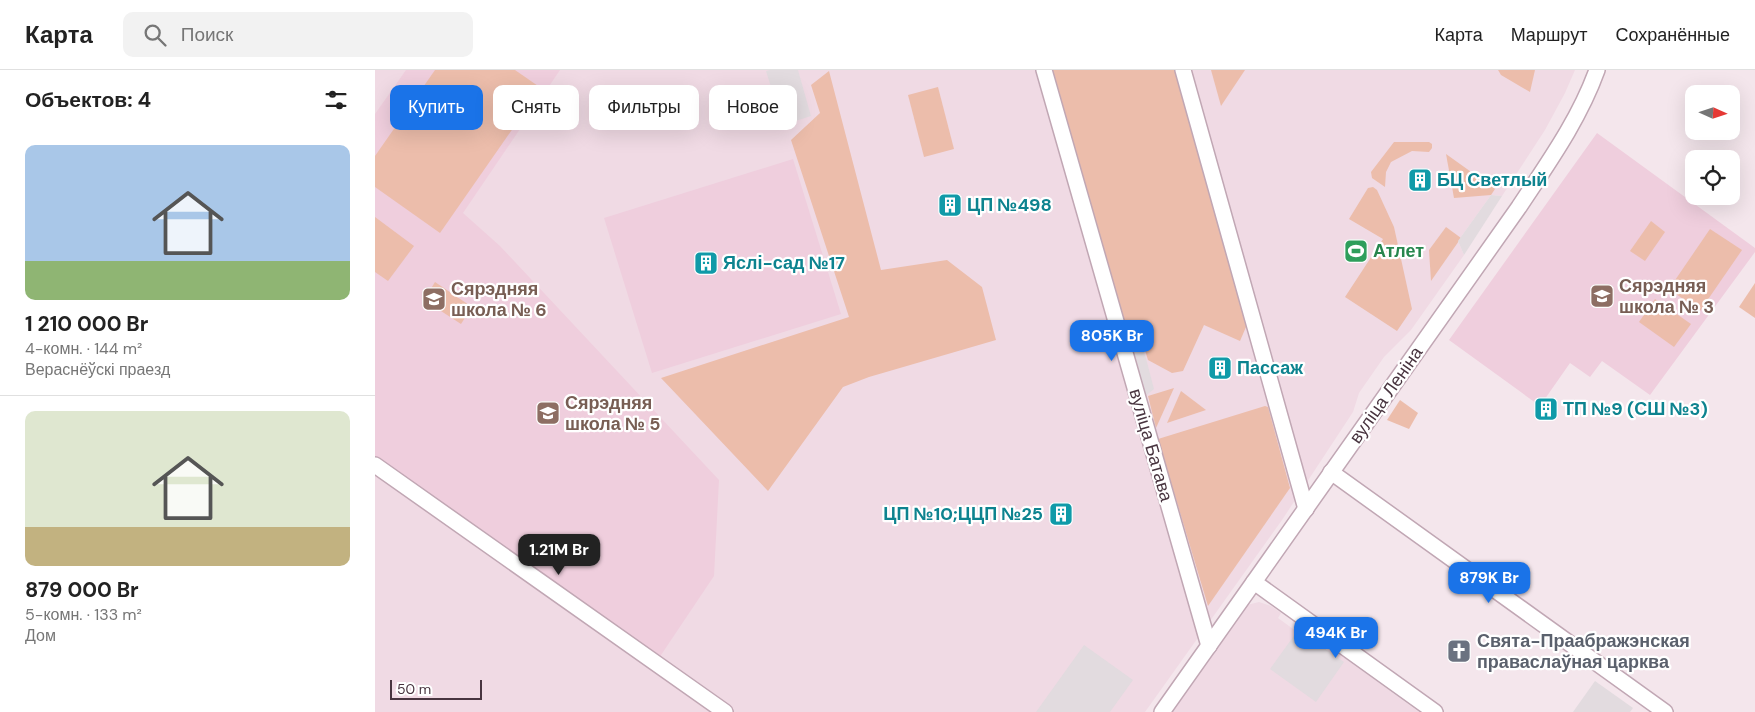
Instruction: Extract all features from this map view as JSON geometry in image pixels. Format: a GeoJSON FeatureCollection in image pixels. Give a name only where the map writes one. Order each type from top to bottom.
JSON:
{"type":"FeatureCollection","features":[{"type":"Feature","properties":{"kind":"street","name":"вуліца Батава"},"geometry":{"type":"LineString","coordinates":[[1044,70],[1209,646]]}},
{"type":"Feature","properties":{"kind":"street"},"geometry":{"type":"LineString","coordinates":[[1183,70],[1306,509]]}},
{"type":"Feature","properties":{"kind":"street","name":"вуліца Леніна"},"geometry":{"type":"LineString","coordinates":[[1162,712],[1530,190],[1567,133],[1591,87],[1597,70]]}},
{"type":"Feature","properties":{"kind":"street"},"geometry":{"type":"LineString","coordinates":[[375,465],[725,712]]}},
{"type":"Feature","properties":{"kind":"street"},"geometry":{"type":"LineString","coordinates":[[1331,472],[1665,712]]}},
{"type":"Feature","properties":{"kind":"street"},"geometry":{"type":"LineString","coordinates":[[1254,582],[1435,712]]}},
{"type":"Feature","properties":{"kind":"shaded area"},"geometry":{"type":"Polygon","coordinates":[[[375,70],[1575,70],[1545,130],[1502,196],[1491,195],[1458,241],[1464,255],[1411,330],[1384,357],[1359,393],[1353,412],[1282,520],[1145,712],[375,712],[375,70]]]}},
{"type":"Feature","properties":{"kind":"shaded area","name":"Сярэдняя школа № 5"},"geometry":{"type":"Polygon","coordinates":[[[406,70],[560,70],[550,85],[493,85],[493,130],[519,130],[463,213],[500,246],[719,480],[714,576],[659,658],[375,459],[375,114],[390,93],[390,130],[483,130],[483,85],[395,85],[406,70]]]}},
{"type":"Feature","properties":{"kind":"shaded area"},"geometry":{"type":"Polygon","coordinates":[[[435,70],[515,70],[537,85],[493,85],[493,130],[512,130],[440,233],[375,187],[375,156],[393,130],[483,130],[483,85],[425,85],[435,70]]]}},
{"type":"Feature","properties":{"kind":"shaded area"},"geometry":{"type":"Polygon","coordinates":[[[798,70],[811,116],[797,120],[797,85],[770,85],[766,71],[798,70]]]}},
{"type":"Feature","properties":{"kind":"shaded area"},"geometry":{"type":"Polygon","coordinates":[[[1052,70],[1178,70],[1249,320],[1240,341],[1204,325],[1183,371],[1172,373],[1148,360],[1144,347],[1130,346],[1052,70]]]}},
{"type":"Feature","properties":{"kind":"shaded area"},"geometry":{"type":"Polygon","coordinates":[[[1211,70],[1245,70],[1221,106],[1211,70]]]}},
{"type":"Feature","properties":{"kind":"shaded area"},"geometry":{"type":"Polygon","coordinates":[[[1498,70],[1535,70],[1530,92],[1501,75],[1498,70]]]}},
{"type":"Feature","properties":{"kind":"shaded area"},"geometry":{"type":"Polygon","coordinates":[[[829,71],[881,270],[947,260],[982,287],[996,340],[869,377],[843,387],[768,491],[661,378],[849,317],[791,140],[820,113],[811,85],[829,71]]]}},
{"type":"Feature","properties":{"kind":"shaded area"},"geometry":{"type":"Polygon","coordinates":[[[938,87],[954,149],[924,157],[908,95],[938,87]]]}},
{"type":"Feature","properties":{"kind":"shaded area","name":"Сярэдняя школа № 3"},"geometry":{"type":"Polygon","coordinates":[[[1597,133],[1685,197],[1685,205],[1696,205],[1755,248],[1755,252],[1650,395],[1602,361],[1590,377],[1570,363],[1540,406],[1449,340],[1597,133]]]}},
{"type":"Feature","properties":{"kind":"shaded area"},"geometry":{"type":"Polygon","coordinates":[[[1394,142],[1429,142],[1432,144],[1432,148],[1429,152],[1412,151],[1391,162],[1386,172],[1385,187],[1372,178],[1371,172],[1394,142]]]}},
{"type":"Feature","properties":{"kind":"shaded area"},"geometry":{"type":"Polygon","coordinates":[[[1446,154],[1495,189],[1491,195],[1454,198],[1446,154]]]}},
{"type":"Feature","properties":{"kind":"shaded area"},"geometry":{"type":"Polygon","coordinates":[[[793,159],[841,314],[652,373],[604,218],[793,159]]]}},
{"type":"Feature","properties":{"kind":"shaded area"},"geometry":{"type":"Polygon","coordinates":[[[1373,187],[1377,190],[1394,227],[1412,309],[1397,331],[1345,297],[1383,239],[1349,219],[1368,188],[1373,187]]]}},
{"type":"Feature","properties":{"kind":"shaded area"},"geometry":{"type":"Polygon","coordinates":[[[1491,195],[1502,196],[1464,255],[1458,241],[1491,195]]]}},
{"type":"Feature","properties":{"kind":"shaded area"},"geometry":{"type":"Polygon","coordinates":[[[375,217],[414,246],[388,281],[375,272],[375,217]]]}},
{"type":"Feature","properties":{"kind":"shaded area"},"geometry":{"type":"Polygon","coordinates":[[[1651,221],[1665,232],[1645,261],[1630,251],[1651,221]]]}},
{"type":"Feature","properties":{"kind":"shaded area"},"geometry":{"type":"Polygon","coordinates":[[[1446,227],[1461,238],[1431,281],[1429,250],[1446,227]]]}},
{"type":"Feature","properties":{"kind":"shaded area"},"geometry":{"type":"Polygon","coordinates":[[[1710,229],[1742,250],[1700,311],[1669,289],[1710,229]]]}},
{"type":"Feature","properties":{"kind":"shaded area"},"geometry":{"type":"Polygon","coordinates":[[[435,282],[472,307],[461,324],[424,300],[435,282]]]}},
{"type":"Feature","properties":{"kind":"shaded area"},"geometry":{"type":"Polygon","coordinates":[[[1755,283],[1755,318],[1739,307],[1755,283]]]}},
{"type":"Feature","properties":{"kind":"shaded area"},"geometry":{"type":"Polygon","coordinates":[[[1655,299],[1691,324],[1674,347],[1639,322],[1655,299]]]}},
{"type":"Feature","properties":{"kind":"shaded area"},"geometry":{"type":"Polygon","coordinates":[[[1124,350],[1144,352],[1147,362],[1154,389],[1139,401],[1124,350]]]}},
{"type":"Feature","properties":{"kind":"shaded area"},"geometry":{"type":"Polygon","coordinates":[[[1174,388],[1156,428],[1148,396],[1174,388]]]}},
{"type":"Feature","properties":{"kind":"shaded area"},"geometry":{"type":"Polygon","coordinates":[[[1181,391],[1206,410],[1167,423],[1181,391]]]}},
{"type":"Feature","properties":{"kind":"shaded area"},"geometry":{"type":"Polygon","coordinates":[[[1400,400],[1418,413],[1409,429],[1387,420],[1400,400]]]}},
{"type":"Feature","properties":{"kind":"shaded area"},"geometry":{"type":"Polygon","coordinates":[[[1265,406],[1268,407],[1290,488],[1208,606],[1158,439],[1265,406]]]}},
{"type":"Feature","properties":{"kind":"shaded area"},"geometry":{"type":"Polygon","coordinates":[[[1259,602],[1271,606],[1281,613],[1278,618],[1322,650],[1335,651],[1419,712],[1168,712],[1238,615],[1247,605],[1259,602]]]}},
{"type":"Feature","properties":{"kind":"shaded area"},"geometry":{"type":"Polygon","coordinates":[[[1298,630],[1344,662],[1316,702],[1270,669],[1298,630]]]}},
{"type":"Feature","properties":{"kind":"shaded area"},"geometry":{"type":"Polygon","coordinates":[[[1084,645],[1133,680],[1110,712],[1036,712],[1084,645]]]}},
{"type":"Feature","properties":{"kind":"shaded area"},"geometry":{"type":"Polygon","coordinates":[[[1595,681],[1633,708],[1630,712],[1573,712],[1595,681]]]}},
{"type":"Feature","properties":{"kind":"place","name":"БЦ Светлый"},"geometry":{"type":"Point","coordinates":[1420,180]}},
{"type":"Feature","properties":{"kind":"place","name":"ЦП №498"},"geometry":{"type":"Point","coordinates":[950,205]}},
{"type":"Feature","properties":{"kind":"place","name":"Атлет"},"geometry":{"type":"Point","coordinates":[1356,251]}},
{"type":"Feature","properties":{"kind":"place","name":"Яслі-сад №17"},"geometry":{"type":"Point","coordinates":[706,263]}},
{"type":"Feature","properties":{"kind":"place","name":"Сярэдняя школа № 3"},"geometry":{"type":"Point","coordinates":[1602,296]}},
{"type":"Feature","properties":{"kind":"place","name":"Сярэдняя школа № 6"},"geometry":{"type":"Point","coordinates":[434,299]}},
{"type":"Feature","properties":{"kind":"place","name":"Пассаж"},"geometry":{"type":"Point","coordinates":[1220,368]}},
{"type":"Feature","properties":{"kind":"place","name":"ТП №9 (СШ №3)"},"geometry":{"type":"Point","coordinates":[1546,409]}},
{"type":"Feature","properties":{"kind":"place","name":"Сярэдняя школа № 5"},"geometry":{"type":"Point","coordinates":[548,413]}},
{"type":"Feature","properties":{"kind":"place","name":"ЦП №10;ЦЦП №25"},"geometry":{"type":"Point","coordinates":[1061,514]}},
{"type":"Feature","properties":{"kind":"place","name":"Свята-Праабражэнская праваслаўная царква"},"geometry":{"type":"Point","coordinates":[1459,651]}}]}
